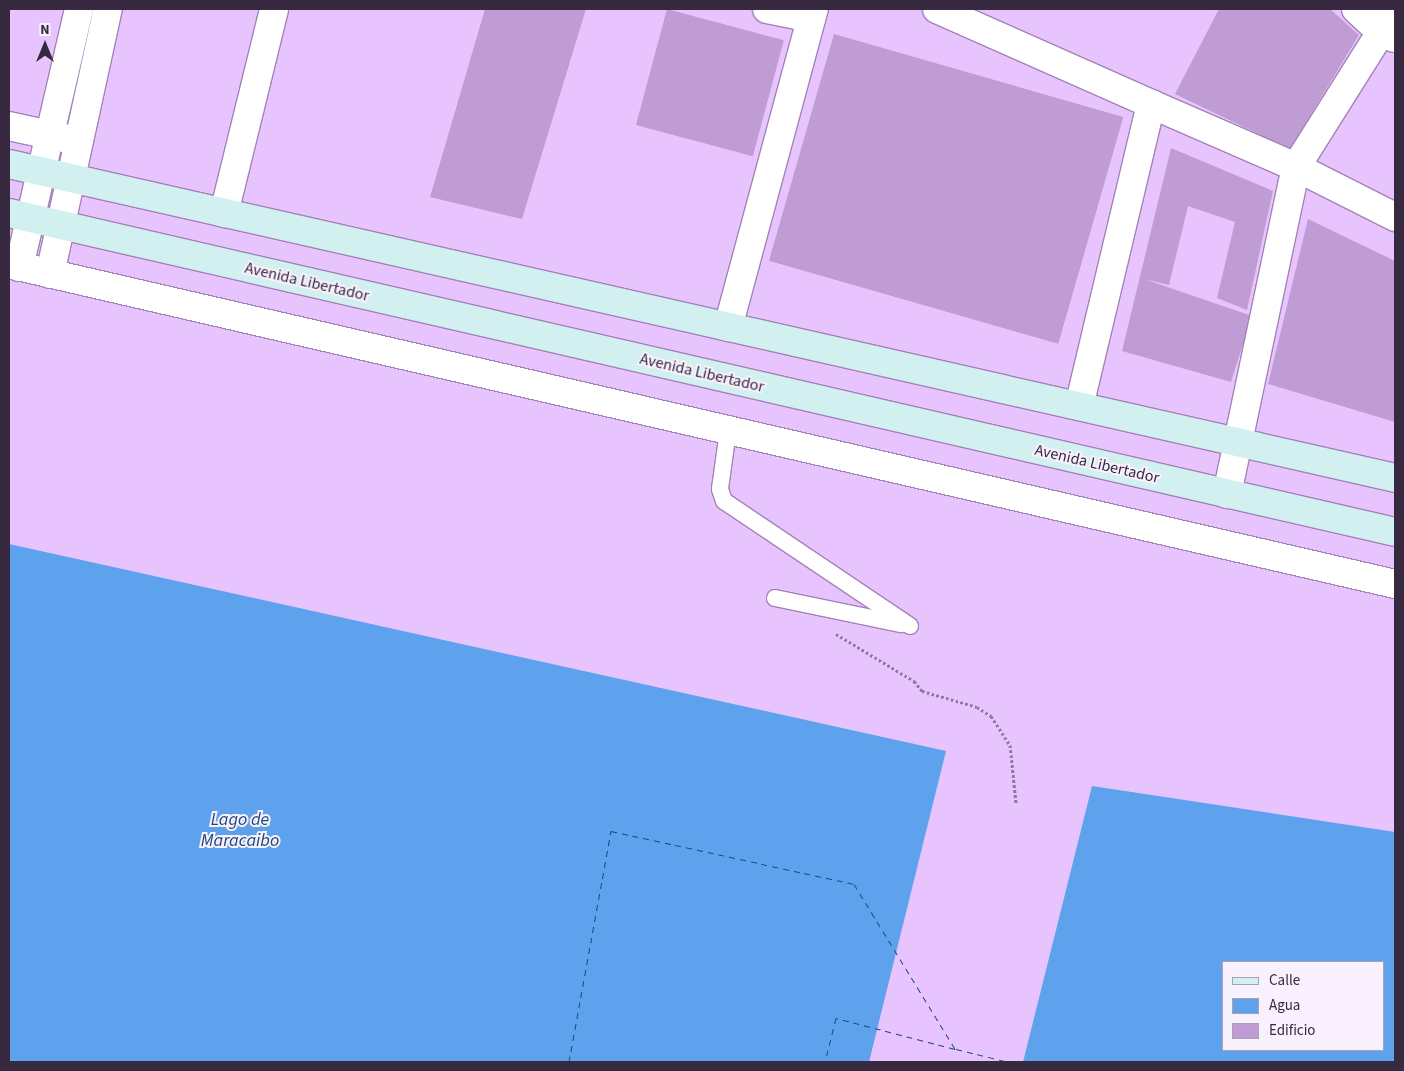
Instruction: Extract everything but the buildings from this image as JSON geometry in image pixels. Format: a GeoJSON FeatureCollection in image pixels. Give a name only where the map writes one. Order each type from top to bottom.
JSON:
{"type":"FeatureCollection","features":[{"type":"Feature","properties":{"kind":"main road"},"geometry":{"type":"LineString","coordinates":[[9,164],[1395,478]]}},
{"type":"Feature","properties":{"kind":"main road","name":"Avenida Libertador"},"geometry":{"type":"LineString","coordinates":[[20,216],[1395,532]]}},
{"type":"Feature","properties":{"kind":"street"},"geometry":{"type":"LineString","coordinates":[[79,9],[43,171],[20,216],[14,265],[1395,584]]}},
{"type":"Feature","properties":{"kind":"street"},"geometry":{"type":"LineString","coordinates":[[50,274],[108,9]]}},
{"type":"Feature","properties":{"kind":"street"},"geometry":{"type":"LineString","coordinates":[[224,213],[274,9]]}},
{"type":"Feature","properties":{"kind":"street"},"geometry":{"type":"LineString","coordinates":[[728,326],[812,14],[768,9]]}},
{"type":"Feature","properties":{"kind":"street"},"geometry":{"type":"LineString","coordinates":[[936,9],[1296,167],[1395,217]]}},
{"type":"Feature","properties":{"kind":"street"},"geometry":{"type":"LineString","coordinates":[[1227,494],[1236,442],[1296,167],[1388,26],[1356,9]]}},
{"type":"Feature","properties":{"kind":"street"},"geometry":{"type":"LineString","coordinates":[[1078,406],[1150,104]]}},
{"type":"Feature","properties":{"kind":"street"},"geometry":{"type":"LineString","coordinates":[[9,126],[79,142]]}},
{"type":"Feature","properties":{"kind":"lane"},"geometry":{"type":"LineString","coordinates":[[728,431],[720,489],[724,501],[910,626],[775,598]]}},
{"type":"Feature","properties":{"kind":"path"},"geometry":{"type":"LineString","coordinates":[[832,632],[914,681],[922,691],[977,707],[991,716],[1010,745],[1016,803]]}},
{"type":"Feature","properties":{"kind":"water","name":"Lago de Maracaibo"},"geometry":{"type":"Polygon","coordinates":[[[9,544],[946,751],[869,1062],[9,1062],[9,544]]]}},
{"type":"Feature","properties":{"kind":"water"},"geometry":{"type":"Polygon","coordinates":[[[1092,786],[1395,832],[1395,1062],[1023,1062],[1092,786]]]}},
{"type":"Feature","properties":{"kind":"ferry route"},"geometry":{"type":"LineString","coordinates":[[569,1062],[611,831],[854,884],[955,1049],[836,1018],[825,1062]]}},
{"type":"Feature","properties":{"kind":"ferry route"},"geometry":{"type":"LineString","coordinates":[[956,1049],[1009,1062]]}}]}
